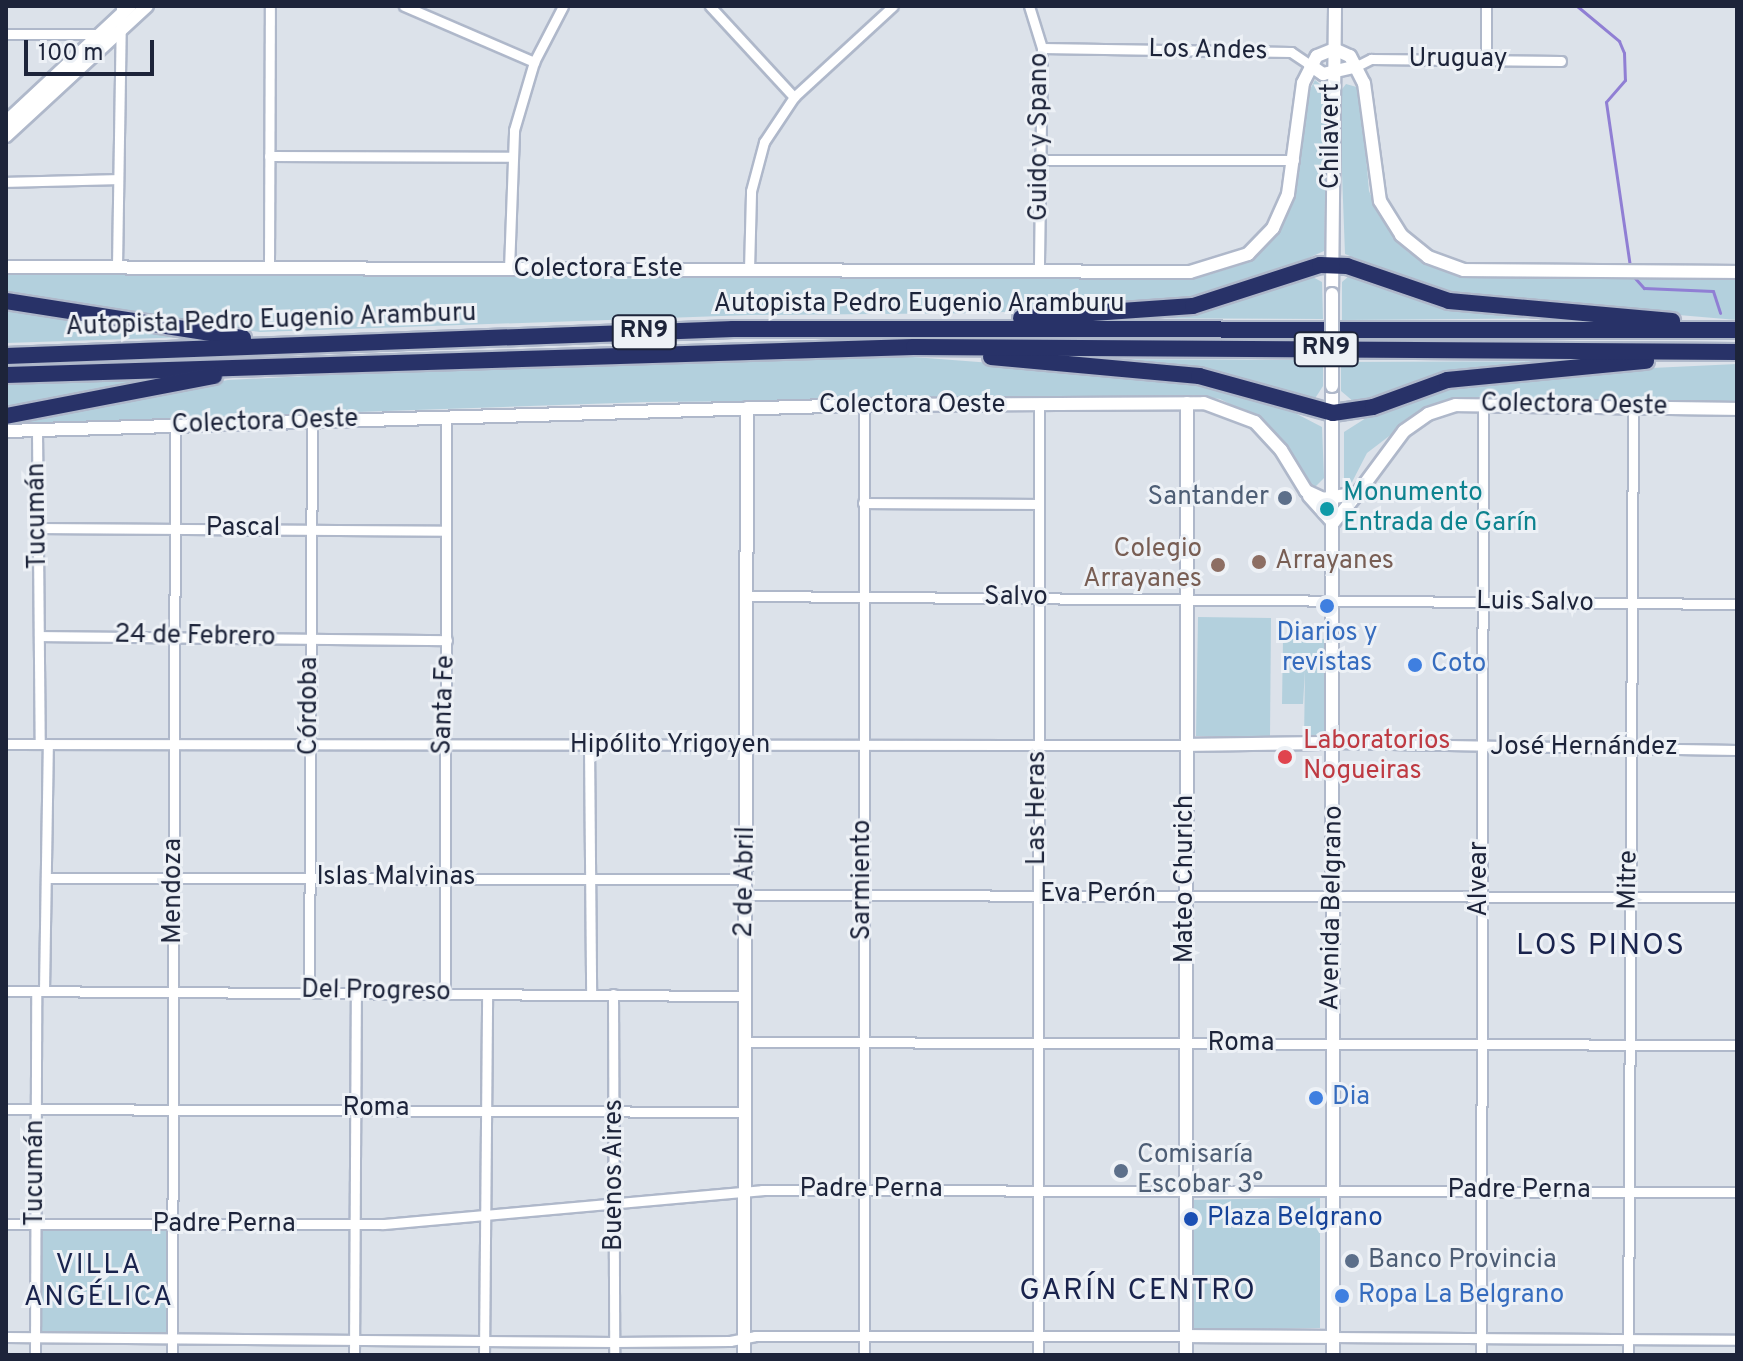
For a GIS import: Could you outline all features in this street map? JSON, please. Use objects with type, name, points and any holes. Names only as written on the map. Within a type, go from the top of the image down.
[{"type":"highway","points":[[947,326],[1193,306],[1333,265],[1449,301],[1737,329]]},
{"type":"highway","points":[[6,301],[197,334],[341,342]]},
{"type":"highway","name":"Autopista Pedro Eugenio Aramburu","points":[[6,356],[341,342],[947,326],[1737,329]]},
{"type":"highway","points":[[914,347],[1199,376],[1333,413],[1373,407],[1410,390],[1476,375],[1737,353]]},
{"type":"highway","name":"Autopista Pedro Eugenio Aramburu","points":[[6,375],[914,347],[1737,353]]},
{"type":"highway","points":[[6,416],[218,375],[351,364]]},
{"type":"street","points":[[6,136],[147,6]]},
{"type":"street","points":[[269,267],[270,6]]},
{"type":"street","points":[[404,6],[534,62]]},
{"type":"street","points":[[509,269],[510,157],[534,62],[563,6]]},
{"type":"street","points":[[710,6],[794,97]]},
{"type":"street","points":[[749,270],[756,165],[794,97],[893,6]]},
{"type":"street","name":"Guido y Spano","points":[[1029,6],[1042,48],[1039,270]]},
{"type":"street","name":"Chilavert","points":[[1332,294],[1335,6]]},
{"type":"street","points":[[1486,6],[1486,60]]},
{"type":"street","points":[[117,266],[119,32],[124,9]]},
{"type":"street","points":[[6,122],[124,9]]},
{"type":"street","points":[[6,34],[119,32]]},
{"type":"street","name":"Los Andes","points":[[1042,48],[1291,52],[1310,65]]},
{"type":"street","points":[[1310,65],[1334,49],[1357,66],[1368,96],[1375,189],[1392,224],[1413,246],[1464,270],[1737,272]]},
{"type":"street","name":"Uruguay","points":[[1357,66],[1371,59],[1561,61]]},
{"type":"street","points":[[1310,65],[1332,73],[1357,66]]},
{"type":"street","name":"Colectora Este","points":[[6,267],[1190,272],[1235,261],[1262,241],[1281,213],[1294,160],[1299,100],[1310,65]]},
{"type":"street","points":[[269,156],[510,157]]},
{"type":"street","points":[[1040,160],[1294,160]]},
{"type":"street","points":[[6,182],[117,179]]},
{"type":"street","name":"Avenida Belgrano","points":[[1332,294],[1333,1355]]},
{"type":"street","name":"Mateo Churich","points":[[1186,1355],[1187,403]]},
{"type":"street","name":"Colectora Oeste","points":[[6,431],[864,405],[1217,405],[1255,422],[1281,450],[1326,521],[1333,523],[1358,493],[1381,457],[1413,423],[1443,408],[1483,404],[1737,409]]},
{"type":"street","name":"Alvear","points":[[1481,1355],[1483,404]]},
{"type":"street","name":"Sarmiento","points":[[864,405],[864,1355]]},
{"type":"street","name":"Las Heras","points":[[1038,1355],[1039,406]]},
{"type":"street","name":"Mitre","points":[[1628,1355],[1626,1045],[1633,406]]},
{"type":"street","name":"2 de Abril","points":[[744,1355],[747,408]]},
{"type":"street","name":"Santa Fe","points":[[445,993],[443,748],[447,640],[446,417]]},
{"type":"street","name":"Córdoba","points":[[309,992],[312,421]]},
{"type":"street","name":"Mendoza","points":[[172,1355],[173,876],[178,529],[175,426]]},
{"type":"street","name":"Tucumán","points":[[35,1355],[35,1110],[46,878],[37,431]]},
{"type":"street","points":[[1306,491],[1317,499],[1358,493]]},
{"type":"street","points":[[863,503],[1038,504]]},
{"type":"street","name":"Pascal","points":[[39,528],[446,531]]},
{"type":"street","name":"Salvo","points":[[747,596],[1333,601]]},
{"type":"street","name":"Luis Salvo","points":[[1333,601],[1737,604]]},
{"type":"street","name":"24 de Febrero","points":[[39,636],[447,640]]},
{"type":"street","name":"Hipólito Yrigoyen","points":[[6,744],[175,743],[443,748],[1334,743]]},
{"type":"street","name":"José Hernández","points":[[1334,743],[1737,750]]},
{"type":"street","points":[[589,745],[591,993]]},
{"type":"street","name":"Islas Malvinas","points":[[46,878],[746,879]]},
{"type":"street","name":"Eva Perón","points":[[746,895],[1737,897]]},
{"type":"street","name":"Del Progreso","points":[[6,991],[745,996]]},
{"type":"street","points":[[354,1355],[356,992]]},
{"type":"street","points":[[484,1355],[487,994]]},
{"type":"street","name":"Buenos Aires","points":[[613,994],[616,1110],[614,1355]]},
{"type":"street","name":"Roma","points":[[745,1042],[1737,1045]]},
{"type":"street","name":"Roma","points":[[6,1109],[745,1112]]},
{"type":"street","name":"Padre Perna","points":[[6,1224],[355,1224],[743,1192],[1187,1193],[1332,1189],[1737,1192]]},
{"type":"street","points":[[6,1337],[614,1342],[864,1335],[1737,1340]]},
{"type":"shaded area","points":[[1315,80],[1327,90],[1324,251],[1253,283],[1194,300],[988,313],[750,315],[260,332],[6,295],[6,272],[1208,275],[1240,265],[1274,234],[1297,167],[1302,104]]},
{"type":"shaded area","points":[[1346,84],[1360,88],[1369,191],[1380,217],[1408,252],[1457,275],[1479,277],[1737,277],[1737,320],[1479,298],[1438,291],[1345,254],[1339,93]]},
{"type":"shaded area","points":[[1309,275],[1322,282],[1323,319],[1100,318]]},
{"type":"shaded area","points":[[1350,275],[1420,296],[1600,318],[1342,320],[1342,282]]},
{"type":"shaded area","points":[[6,306],[189,337],[6,343]]},
{"type":"shaded area","points":[[900,356],[1172,377],[1268,399],[1322,427],[1324,478],[1314,488],[1255,417],[1220,399],[1203,397],[646,402],[6,424],[6,420],[228,380],[563,363]]},
{"type":"shaded area","points":[[1066,359],[1323,360],[1323,386],[1314,400]]},
{"type":"shaded area","points":[[1594,361],[1453,372],[1354,402],[1341,391],[1341,362]]},
{"type":"shaded area","points":[[1737,364],[1737,405],[1629,399],[1461,400],[1422,411],[1367,453],[1350,486],[1344,485],[1344,432],[1396,399],[1503,375]]},
{"type":"shaded area","points":[[167,379],[6,411],[6,381]]},
{"type":"shaded area","points":[[1198,617],[1271,618],[1270,736],[1196,736]]},
{"type":"shaded area","points":[[1283,639],[1329,639],[1329,741],[1304,741],[1305,670],[1303,704],[1282,704]]},
{"type":"shaded area","points":[[1320,1197],[1320,1328],[1193,1329],[1192,1200]]},
{"type":"shaded area","points":[[36,1224],[172,1225],[172,1339],[36,1337]]},
{"type":"waterway","points":[[1577,6],[1619,41],[1624,53],[1625,80],[1606,102],[1630,266]]},
{"type":"waterway","points":[[1634,277],[1644,288],[1713,291],[1720,313]]},
{"type":"place","name":"Santander","points":[[1285,498]]},
{"type":"place","name":"Monumento Entrada de Garín","points":[[1327,509]]},
{"type":"place","name":"Arrayanes","points":[[1259,562]]},
{"type":"place","name":"Colegio Arrayanes","points":[[1218,565]]},
{"type":"place","name":"Diarios y revistas","points":[[1327,606]]},
{"type":"place","name":"Coto","points":[[1415,665]]},
{"type":"place","name":"Laboratorios Nogueiras","points":[[1285,757]]},
{"type":"place","name":"Dia","points":[[1316,1098]]},
{"type":"place","name":"Comisaría Escobar 3°","points":[[1121,1171]]},
{"type":"place","name":"Plaza Belgrano","points":[[1191,1219]]},
{"type":"place","name":"Banco Provincia","points":[[1352,1261]]},
{"type":"place","name":"Ropa La Belgrano","points":[[1342,1296]]},
{"type":"district","name":"LOS PINOS","points":[[1601,947]]},
{"type":"district","name":"VILLA ANGÉLICA","points":[[99,1282]]},
{"type":"district","name":"GARÍN CENTRO","points":[[1138,1292]]}]
